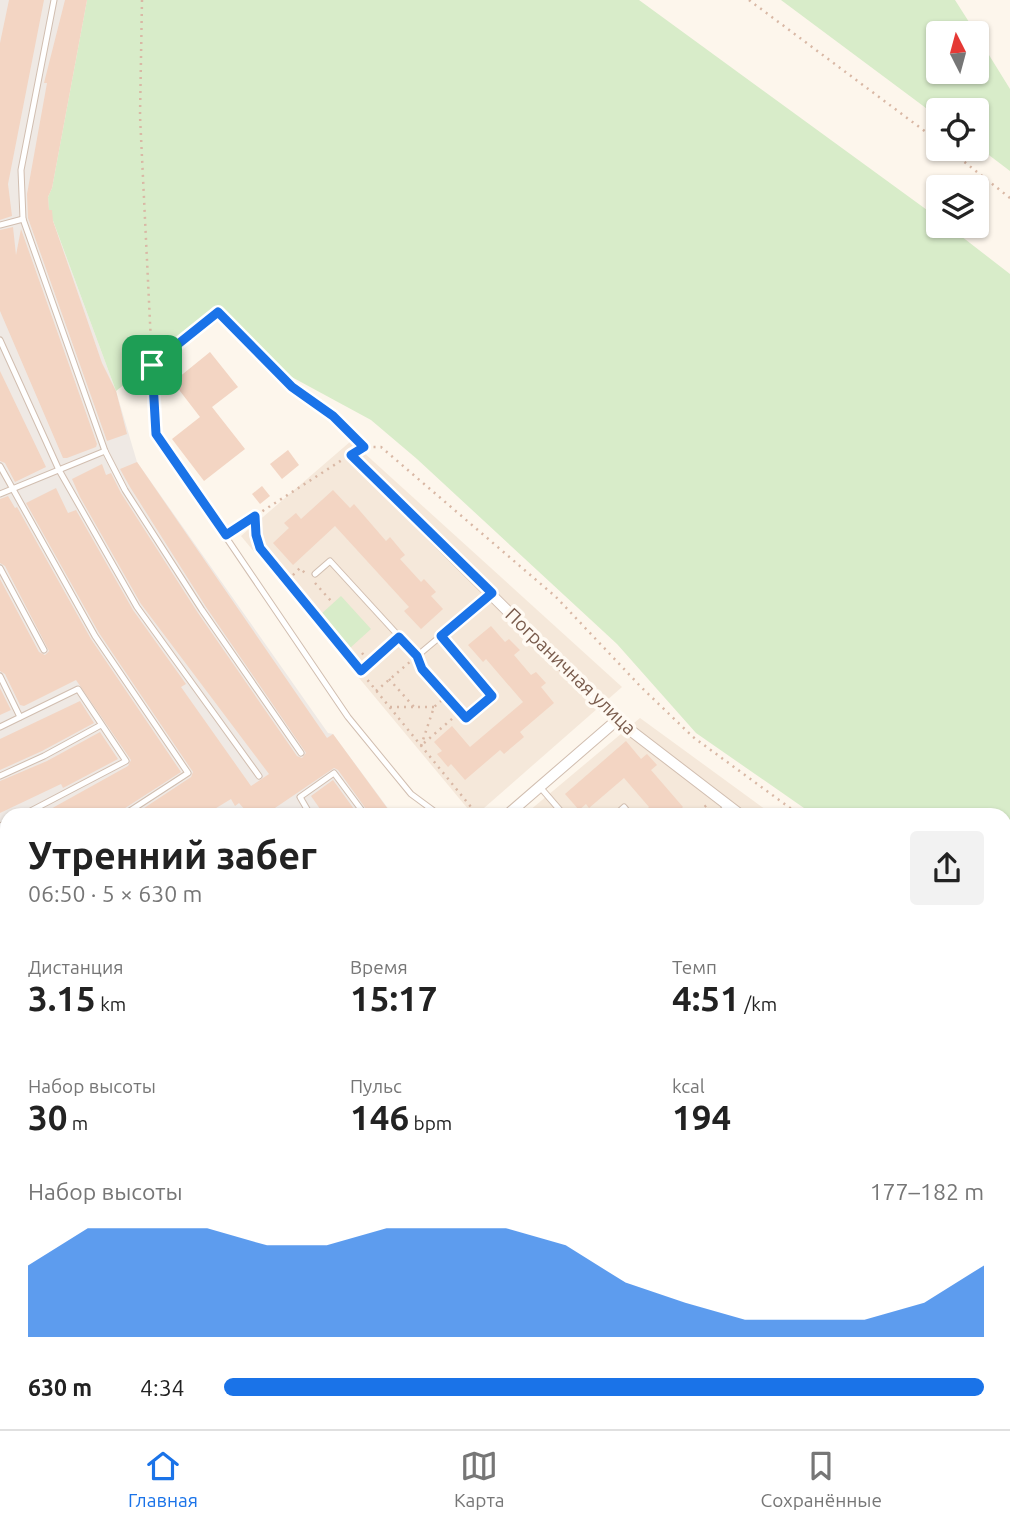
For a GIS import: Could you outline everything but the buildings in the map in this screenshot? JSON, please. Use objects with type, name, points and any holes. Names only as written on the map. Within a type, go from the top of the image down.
[{"type":"street","name":"Пограничная улица","points":[[351,455],[617,720],[732,808]]},
{"type":"street","points":[[515,808],[617,720]]},
{"type":"lane","points":[[54,0],[21,170],[23,219],[104,451],[125,490],[202,610],[301,753]]},
{"type":"lane","points":[[0,225],[23,219]]},
{"type":"lane","points":[[0,340],[59,470],[137,607],[259,776]]},
{"type":"lane","points":[[152,352],[156,434],[348,717],[411,794],[430,808]]},
{"type":"lane","points":[[0,494],[104,451]]},
{"type":"lane","points":[[0,466],[95,636],[188,773],[134,808]]},
{"type":"lane","points":[[315,574],[330,561],[417,656],[422,669],[466,718],[492,696],[441,636]]},
{"type":"lane","points":[[0,568],[44,650]]},
{"type":"lane","points":[[417,656],[492,593]]},
{"type":"lane","points":[[0,677],[20,717]]},
{"type":"lane","points":[[0,727],[79,689],[126,761],[36,808]]},
{"type":"lane","points":[[0,776],[101,725]]},
{"type":"lane","points":[[306,808],[300,797],[334,773],[360,808]]},
{"type":"lane","points":[[540,787],[558,808]]},
{"type":"lane","points":[[725,808],[728,805]]},
{"type":"path","points":[[142,0],[140,116],[152,352]]},
{"type":"path","points":[[749,0],[926,133]]},
{"type":"path","points":[[963,161],[1010,198]]},
{"type":"path","points":[[152,365],[218,312],[292,387],[333,416],[364,447]]},
{"type":"path","points":[[226,535],[364,447],[381,447],[556,597],[641,687],[693,737],[790,808]]},
{"type":"path","points":[[255,516],[260,548],[471,807]]},
{"type":"path","points":[[287,580],[300,568],[331,601]]},
{"type":"path","points":[[361,671],[399,637]]},
{"type":"path","points":[[362,653],[370,663]]},
{"type":"path","points":[[376,691],[417,656]]},
{"type":"path","points":[[389,679],[414,707]]},
{"type":"path","points":[[390,707],[435,707],[421,746]]},
{"type":"path","points":[[421,746],[460,712]]},
{"type":"path","points":[[703,808],[716,796]]},
{"type":"shaded area","points":[[0,0],[87,0],[52,188],[48,197],[53,221],[116,391],[137,462],[328,733],[333,734],[388,808],[0,808]]},
{"type":"shaded area","points":[[351,441],[622,687],[484,808],[467,808],[241,536]]},
{"type":"shaded area","points":[[640,718],[763,808],[533,808]]},
{"type":"green space","points":[[87,0],[639,0],[926,209],[926,238],[964,238],[1010,274],[1010,808],[804,808],[696,733],[617,644],[417,459],[371,420],[288,375],[219,311],[116,391],[49,210],[48,197],[52,188]]},
{"type":"green space","points":[[781,0],[955,0],[968,21],[926,21],[926,84],[989,84],[989,55],[1010,89],[1010,171],[989,155],[989,98],[926,98],[926,108]]},
{"type":"green space","points":[[341,596],[371,629],[350,648],[320,615]]},
{"type":"route","points":[[218,312],[292,387],[333,416],[364,447],[351,455],[492,593],[441,636],[492,696],[466,718],[422,669],[417,656],[399,637],[361,671],[260,548],[255,516],[226,535],[156,434],[152,365],[218,312]]}]
